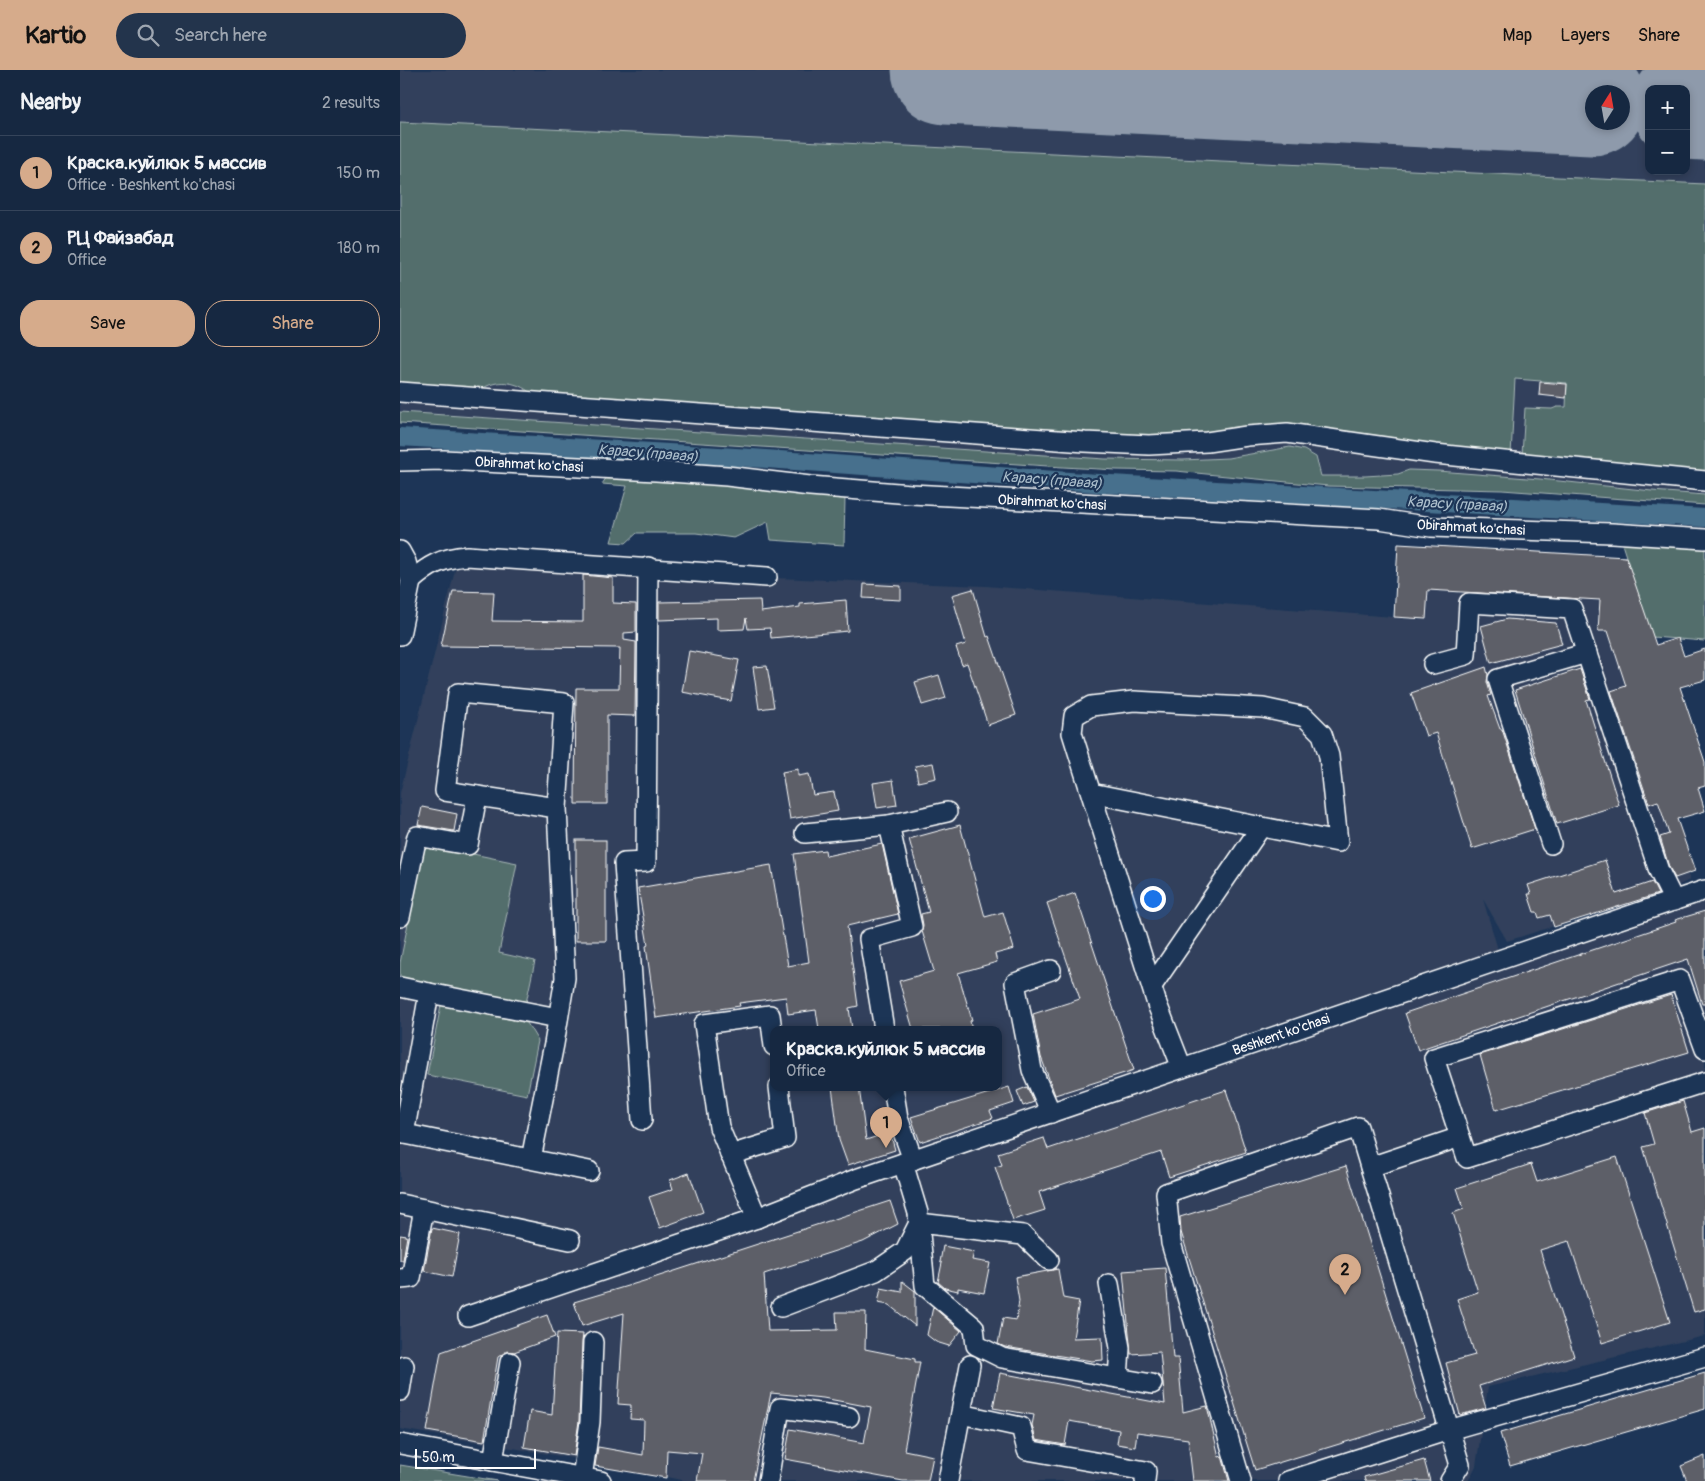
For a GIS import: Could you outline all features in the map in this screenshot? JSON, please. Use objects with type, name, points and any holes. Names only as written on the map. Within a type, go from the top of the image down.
[{"type":"street","points":[[400,392],[1149,446],[1287,433],[1435,454],[1705,481]]},
{"type":"street","name":"Obirahmat ko'chasi","points":[[400,460],[444,460],[656,471],[911,494],[1379,519],[1430,527],[1612,533],[1705,539]]},
{"type":"street","points":[[400,548],[417,556],[442,560],[466,556],[767,577]]},
{"type":"street","points":[[400,552],[410,571],[411,581],[400,635]]},
{"type":"street","points":[[411,581],[442,560]]},
{"type":"street","points":[[642,1120],[624,863],[646,862],[648,568]]},
{"type":"street","points":[[1433,664],[1466,655],[1469,603],[1572,609],[1659,871],[1674,900]]},
{"type":"street","points":[[1551,844],[1498,679],[1587,654]]},
{"type":"street","points":[[531,1159],[565,978],[557,808],[564,703],[458,693],[446,791],[557,808]]},
{"type":"street","points":[[1091,793],[1338,842],[1328,756],[1322,734],[1305,717],[1263,708],[1134,702],[1091,706],[1074,716],[1072,733],[1152,986],[1182,1068]]},
{"type":"street","points":[[400,916],[417,836],[468,845],[477,796]]},
{"type":"street","points":[[805,833],[889,825],[947,812]]},
{"type":"street","points":[[884,1026],[869,938],[912,927],[889,825]]},
{"type":"street","points":[[1152,986],[1261,827]]},
{"type":"street","name":"Beshkent ko'chasi","points":[[468,1316],[757,1218],[856,1179],[1705,890]]},
{"type":"street","points":[[1050,1113],[1032,1070],[1015,983],[1052,970]]},
{"type":"street","points":[[1705,1049],[1680,980],[1434,1058],[1467,1158],[1705,1082]]},
{"type":"street","points":[[400,987],[558,1018]]},
{"type":"street","points":[[429,993],[402,1133],[589,1171]]},
{"type":"street","points":[[757,1218],[719,1127],[704,1024],[770,1015],[771,1026]]},
{"type":"street","points":[[730,1155],[785,1138],[779,1091]]},
{"type":"street","points":[[894,1091],[918,1213],[925,1286],[974,1327],[976,1345],[1002,1358],[1152,1384]]},
{"type":"street","points":[[1241,1481],[1171,1243],[1166,1193],[1358,1127],[1460,1465],[1450,1481]]},
{"type":"street","points":[[1370,1166],[1460,1137]]},
{"type":"street","points":[[400,1204],[570,1240]]},
{"type":"street","points":[[400,1279],[411,1278],[424,1209]]},
{"type":"street","points":[[919,1223],[1023,1235],[1049,1260]]},
{"type":"street","points":[[781,1307],[876,1271],[905,1251],[919,1223]]},
{"type":"street","points":[[1109,1284],[1120,1348],[1118,1378]]},
{"type":"street","points":[[582,1478],[590,1422],[594,1342]]},
{"type":"street","points":[[1288,1481],[1449,1430],[1705,1358]]},
{"type":"street","points":[[492,1461],[510,1362]]},
{"type":"street","points":[[948,1481],[970,1365]]},
{"type":"street","points":[[400,1391],[404,1366]]},
{"type":"street","points":[[768,1481],[780,1408],[849,1417]]},
{"type":"street","points":[[961,1414],[1021,1427],[1027,1450],[1146,1471],[1145,1481]]},
{"type":"street","points":[[400,1444],[601,1481]]},
{"type":"shaded area","points":[[400,70],[1705,70],[1705,495],[1438,471],[1409,470],[1398,474],[1321,476],[1316,456],[1304,450],[1290,447],[1228,458],[1183,460],[1105,459],[400,412]]},
{"type":"shaded area","points":[[1398,544],[1626,557],[1663,803],[1690,880],[1663,892],[1507,941],[1483,899],[1499,953],[1705,885],[1705,1336],[1488,1387],[1476,1466],[1468,1481],[687,1481],[588,1461],[400,1429],[400,793],[456,566],[986,586],[1394,617]]},
{"type":"green space","points":[[400,122],[1705,184],[1705,471],[1522,455],[1525,408],[1552,409],[1566,407],[1567,383],[1515,379],[1511,455],[1304,425],[1279,424],[1181,436],[1128,439],[533,395],[511,383],[493,384],[475,391],[446,390],[400,384]]},
{"type":"green space","points":[[400,412],[1105,459],[1183,460],[1228,458],[1290,447],[1304,450],[1316,457],[1321,476],[1398,474],[1409,470],[1438,471],[1705,495],[1705,505],[1502,490],[1328,486],[1176,471],[1063,467],[400,423]]},
{"type":"green space","points":[[609,474],[845,497],[844,545],[771,540],[768,522],[734,538],[696,533],[637,533],[626,543],[611,542],[627,486],[602,484]]},
{"type":"green space","points":[[1621,541],[1705,547],[1705,641],[1652,637]]},
{"type":"green space","points":[[424,844],[517,863],[499,953],[535,961],[526,1003],[400,977],[400,963]]},
{"type":"green space","points":[[441,1005],[527,1023],[538,1041],[527,1095],[427,1075]]},
{"type":"green space","points":[[400,1465],[498,1481],[400,1481]]},
{"type":"building","points":[[1540,382],[1567,384],[1566,398],[1539,395]]},
{"type":"building","points":[[1398,544],[1626,557],[1656,645],[1678,638],[1684,656],[1705,649],[1705,680],[1680,687],[1705,762],[1705,786],[1698,788],[1705,811],[1677,819],[1695,871],[1675,878],[1669,867],[1660,837],[1669,834],[1658,801],[1649,804],[1611,691],[1626,686],[1608,631],[1598,631],[1600,600],[1428,590],[1426,619],[1394,617]]},
{"type":"building","points":[[583,575],[613,578],[613,603],[636,604],[636,632],[624,633],[624,640],[636,642],[635,716],[607,715],[607,804],[575,804],[576,688],[619,688],[620,648],[441,646],[453,591],[494,592],[492,621],[583,622]]},
{"type":"building","points":[[864,584],[901,586],[901,600],[863,598]]},
{"type":"building","points":[[973,589],[987,637],[989,636],[1016,715],[988,725],[967,663],[962,665],[956,647],[966,644],[952,595]]},
{"type":"building","points":[[760,600],[761,612],[800,607],[800,604],[846,600],[848,631],[771,638],[770,628],[748,629],[746,618],[744,629],[717,630],[717,618],[659,620],[659,602]]},
{"type":"building","points":[[1507,619],[1556,623],[1562,644],[1491,663],[1481,626]]},
{"type":"building","points":[[689,651],[739,660],[731,701],[682,692]]},
{"type":"building","points":[[767,666],[774,707],[759,709],[753,667]]},
{"type":"building","points":[[1486,667],[1487,682],[1491,695],[1488,696],[1500,729],[1502,729],[1535,829],[1472,849],[1436,733],[1426,736],[1411,693]]},
{"type":"building","points":[[1580,669],[1590,699],[1586,700],[1619,805],[1557,824],[1515,690]]},
{"type":"building","points":[[939,675],[946,698],[922,705],[915,682]]},
{"type":"building","points":[[933,763],[936,778],[918,782],[915,766]]},
{"type":"building","points":[[798,769],[798,776],[809,774],[813,795],[834,792],[838,811],[790,819],[782,772]]},
{"type":"building","points":[[893,780],[897,805],[877,808],[873,783]]},
{"type":"building","points":[[422,807],[457,814],[454,831],[418,825]]},
{"type":"building","points":[[960,825],[985,917],[1003,912],[1014,949],[995,954],[997,962],[958,973],[972,1020],[970,1021],[971,1026],[912,1026],[899,981],[934,971],[922,931],[921,914],[929,912],[909,839]]},
{"type":"building","points":[[576,840],[606,840],[606,941],[576,941]]},
{"type":"building","points":[[882,844],[898,914],[847,926],[858,1006],[849,1008],[852,1026],[819,1026],[816,1010],[788,1014],[786,997],[739,1003],[740,1006],[656,1018],[646,946],[648,945],[638,888],[771,865],[788,966],[809,962],[794,854],[825,850],[826,856]]},
{"type":"building","points":[[1605,860],[1616,894],[1652,882],[1658,894],[1554,927],[1550,915],[1539,918],[1537,912],[1534,912],[1528,894],[1531,894],[1528,885]]},
{"type":"building","points":[[1075,893],[1134,1070],[1055,1095],[1041,1057],[1033,1014],[1080,999],[1047,903]]},
{"type":"building","points":[[1705,911],[1705,1004],[1702,1004],[1688,959],[1418,1050],[1405,1013]]},
{"type":"building","points":[[1671,995],[1689,1052],[1496,1110],[1480,1055]]},
{"type":"building","points":[[1009,1087],[1014,1103],[990,1111],[993,1118],[920,1142],[911,1117],[996,1091],[1002,1091],[1002,1089]]},
{"type":"building","points":[[1027,1087],[1034,1102],[1023,1106],[1017,1091]]},
{"type":"building","points":[[1226,1090],[1246,1152],[1169,1177],[1161,1152],[1039,1192],[1045,1210],[1013,1220],[995,1167],[1002,1165],[998,1153],[1044,1138],[1048,1149]]},
{"type":"building","points":[[833,1091],[860,1091],[866,1140],[890,1132],[895,1150],[848,1165],[839,1140]]},
{"type":"building","points":[[1683,1101],[1692,1132],[1705,1128],[1705,1309],[1694,1312],[1643,1147],[1654,1144],[1645,1113]]},
{"type":"building","points":[[1617,1157],[1670,1322],[1602,1343],[1569,1241],[1540,1250],[1574,1356],[1479,1386],[1486,1408],[1460,1415],[1446,1363],[1475,1355],[1457,1299],[1478,1292],[1453,1213],[1464,1209],[1457,1188],[1531,1164],[1537,1182]]},
{"type":"building","points":[[1346,1166],[1424,1418],[1255,1470],[1181,1232],[1180,1217]]},
{"type":"building","points":[[689,1173],[703,1212],[660,1228],[649,1197],[673,1189],[670,1180]]},
{"type":"building","points":[[890,1201],[898,1224],[863,1242],[764,1274],[768,1331],[837,1330],[836,1312],[866,1312],[865,1349],[915,1359],[915,1362],[920,1362],[904,1450],[933,1456],[928,1481],[903,1481],[785,1459],[790,1429],[864,1443],[871,1407],[823,1398],[771,1393],[753,1481],[697,1481],[702,1453],[667,1450],[666,1478],[595,1466],[598,1447],[643,1455],[644,1420],[630,1419],[631,1405],[618,1404],[624,1313],[582,1326],[574,1302]]},
{"type":"building","points":[[432,1228],[460,1234],[452,1277],[424,1271]]},
{"type":"building","points":[[400,1235],[407,1236],[403,1260],[400,1260]]},
{"type":"building","points":[[943,1246],[974,1252],[972,1260],[990,1263],[984,1293],[958,1288],[958,1291],[945,1288],[938,1282]]},
{"type":"building","points":[[1165,1268],[1173,1358],[1178,1358],[1183,1412],[1207,1406],[1219,1457],[1222,1456],[1229,1481],[1193,1481],[1188,1439],[1137,1432],[1135,1447],[1117,1444],[1119,1430],[1069,1421],[1065,1445],[1036,1440],[1032,1425],[1034,1415],[993,1408],[1000,1373],[1165,1404],[1160,1352],[1131,1354],[1123,1271]]},
{"type":"building","points":[[1058,1269],[1063,1298],[1079,1301],[1073,1338],[1102,1337],[1103,1360],[1092,1361],[1005,1347],[998,1344],[1003,1318],[1016,1320],[1019,1301],[1015,1277]]},
{"type":"building","points":[[902,1281],[915,1291],[915,1326],[889,1305],[878,1303],[881,1288],[902,1292]]},
{"type":"building","points":[[933,1307],[961,1331],[949,1346],[936,1342],[927,1335]]},
{"type":"building","points":[[547,1315],[555,1337],[514,1352],[507,1351],[498,1357],[484,1441],[427,1431],[441,1352]]},
{"type":"building","points":[[557,1333],[583,1334],[579,1421],[574,1456],[524,1447],[530,1411],[552,1415]]},
{"type":"building","points":[[1705,1373],[1705,1409],[1510,1466],[1500,1433]]},
{"type":"building","points":[[1705,1456],[1705,1481],[1687,1481],[1681,1466]]},
{"type":"building","points":[[1424,1460],[1430,1481],[1365,1481],[1364,1477]]},
{"type":"waterway","name":"Карасу (правая)","points":[[400,437],[752,458],[1111,484],[1705,518]]},
{"type":"runway","points":[[946,70],[1585,101]]},
{"type":"runway","points":[[1690,105],[1705,106]]},
{"type":"place","name":"Краска.куйлюк 5 массив","points":[[886,1148]]},
{"type":"place","name":"РЦ Файзабад","points":[[1345,1295]]}]
